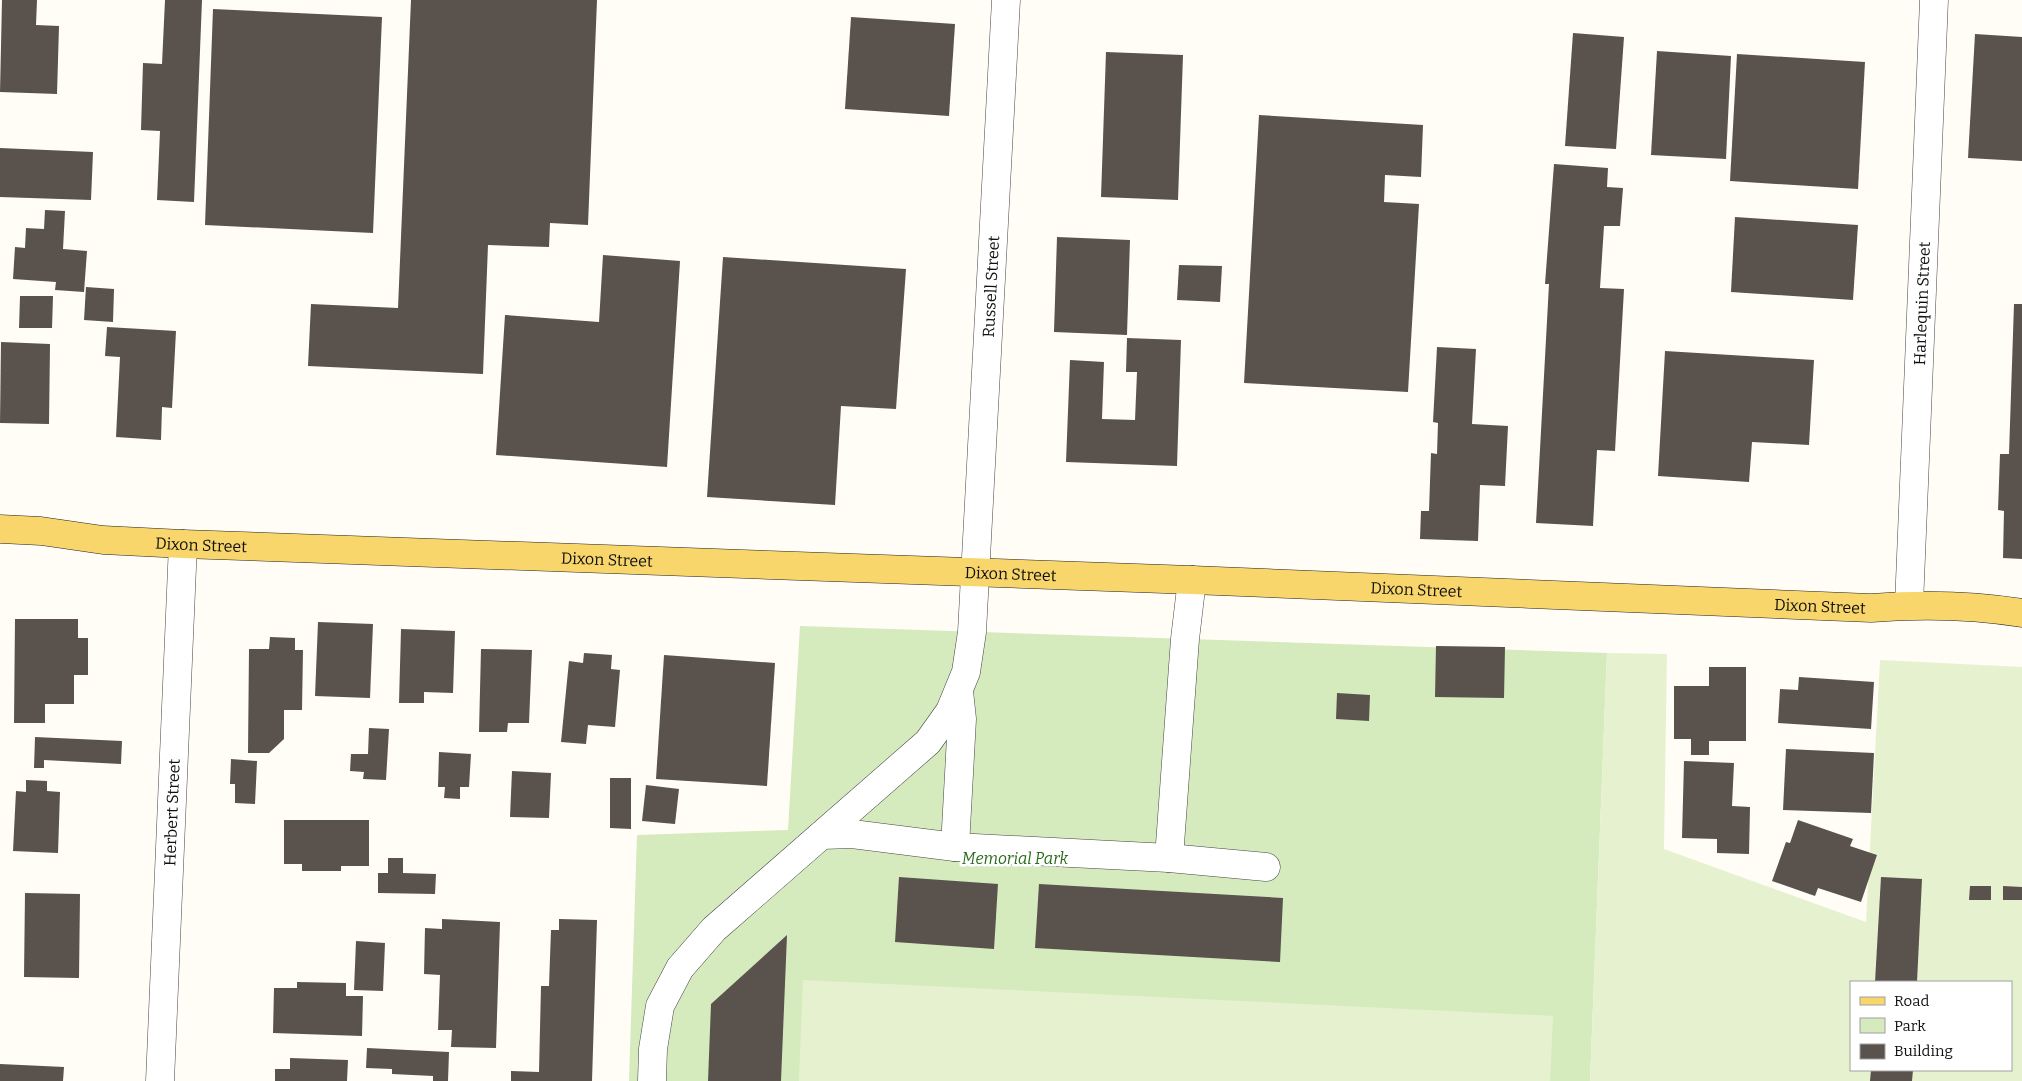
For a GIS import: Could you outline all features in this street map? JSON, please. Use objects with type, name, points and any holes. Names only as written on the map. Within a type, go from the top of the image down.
[{"type":"main road","name":"Dixon Street","points":[[0,529],[41,531],[103,540],[183,544],[1192,580],[1871,608],[1909,605],[2002,610],[2022,613]]},
{"type":"street","name":"Russell Street","points":[[652,1081],[653,1049],[660,1006],[680,968],[714,929],[928,742],[950,711],[966,672],[972,632],[1006,0]]},
{"type":"street","name":"Harlequin Street","points":[[1909,605],[1934,0]]},
{"type":"street","name":"Herbert Street","points":[[160,1081],[183,544]]},
{"type":"street","points":[[1169,858],[1185,639],[1192,580]]},
{"type":"street","points":[[955,846],[962,719],[959,690]]},
{"type":"street","points":[[822,835],[852,834],[955,846],[1169,858],[1266,867]]},
{"type":"green space","name":"Memorial Park","points":[[800,626],[1607,653],[1590,1081],[629,1081],[637,835],[788,830]]},
{"type":"green space","points":[[1607,653],[1667,654],[1664,849],[1866,922],[1880,660],[2022,667],[2022,1081],[1590,1081]]},
{"type":"green space","points":[[803,980],[1553,1016],[1550,1081],[799,1081]]},
{"type":"building","points":[[2,0],[37,0],[36,25],[59,26],[57,94],[0,92]]},
{"type":"building","points":[[165,0],[202,0],[194,202],[157,200],[160,131],[141,130],[143,63],[162,64]]},
{"type":"building","points":[[411,0],[597,0],[588,225],[550,223],[549,247],[488,245],[483,374],[308,366],[311,304],[398,308]]},
{"type":"building","points":[[213,9],[382,17],[373,233],[205,225]]},
{"type":"building","points":[[851,17],[955,24],[949,116],[845,109]]},
{"type":"building","points":[[1573,33],[1624,37],[1616,149],[1565,146]]},
{"type":"building","points":[[1975,34],[2022,37],[2022,161],[1968,158]]},
{"type":"building","points":[[1657,51],[1731,56],[1726,159],[1651,155]]},
{"type":"building","points":[[1106,52],[1183,55],[1178,200],[1101,197]]},
{"type":"building","points":[[1737,54],[1865,62],[1858,189],[1730,181]]},
{"type":"building","points":[[1259,115],[1423,125],[1421,177],[1385,175],[1384,202],[1419,204],[1408,392],[1244,383]]},
{"type":"building","points":[[0,148],[93,152],[91,200],[0,197]]},
{"type":"building","points":[[1554,164],[1608,168],[1607,187],[1623,188],[1620,226],[1604,226],[1600,288],[1624,289],[1615,451],[1597,450],[1593,526],[1536,523],[1549,284],[1545,284]]},
{"type":"building","points":[[45,210],[65,211],[63,249],[87,251],[84,292],[55,290],[56,282],[13,279],[15,247],[25,248],[26,228],[44,229]]},
{"type":"building","points":[[1735,217],[1858,225],[1853,300],[1731,292]]},
{"type":"building","points":[[1057,237],[1130,240],[1127,335],[1054,332]]},
{"type":"building","points":[[603,255],[680,261],[667,467],[496,455],[505,315],[599,322]]},
{"type":"building","points":[[723,257],[906,269],[896,409],[841,406],[835,505],[707,497]]},
{"type":"building","points":[[1179,265],[1222,266],[1220,302],[1177,300]]},
{"type":"building","points":[[86,287],[114,289],[113,322],[84,320]]},
{"type":"building","points":[[20,296],[53,296],[52,328],[19,328]]},
{"type":"building","points":[[2014,304],[2022,304],[2022,559],[2003,558],[2004,511],[1998,510],[2000,454],[2009,454]]},
{"type":"building","points":[[107,327],[176,331],[172,408],[162,407],[161,440],[116,437],[120,357],[105,356]]},
{"type":"building","points":[[1127,338],[1181,340],[1177,466],[1066,462],[1070,360],[1104,362],[1102,419],[1135,420],[1137,372],[1126,372]]},
{"type":"building","points":[[1,342],[50,344],[49,424],[0,423]]},
{"type":"building","points":[[1437,347],[1476,349],[1472,424],[1508,426],[1505,486],[1480,485],[1478,541],[1420,539],[1421,511],[1429,511],[1431,453],[1437,454],[1438,423],[1433,422]]},
{"type":"building","points":[[1665,351],[1814,360],[1809,445],[1752,442],[1749,482],[1658,476]]},
{"type":"building","points":[[15,619],[78,619],[78,638],[88,638],[88,675],[74,675],[74,704],[45,704],[45,723],[14,723]]},
{"type":"building","points":[[318,622],[373,624],[370,698],[315,696]]},
{"type":"building","points":[[401,629],[455,631],[453,693],[424,692],[424,703],[399,703]]},
{"type":"building","points":[[270,637],[295,638],[295,650],[303,650],[302,710],[284,710],[284,739],[269,753],[248,753],[249,649],[269,649]]},
{"type":"building","points":[[1436,646],[1505,647],[1504,698],[1435,697]]},
{"type":"building","points":[[481,649],[532,650],[529,723],[508,723],[507,732],[479,732]]},
{"type":"building","points":[[584,653],[612,655],[611,669],[620,670],[615,727],[588,725],[586,744],[561,742],[569,661],[583,663]]},
{"type":"building","points":[[664,655],[775,663],[767,786],[656,779]]},
{"type":"building","points":[[1709,667],[1746,667],[1746,741],[1709,741],[1709,755],[1691,755],[1691,739],[1674,739],[1674,686],[1709,686]]},
{"type":"building","points":[[1799,677],[1874,682],[1871,729],[1778,723],[1780,689],[1798,690]]},
{"type":"building","points":[[1337,693],[1370,695],[1369,721],[1336,719]]},
{"type":"building","points":[[369,728],[389,729],[386,780],[363,779],[364,772],[350,771],[351,754],[368,754]]},
{"type":"building","points":[[35,737],[122,741],[121,764],[44,760],[44,768],[34,768]]},
{"type":"building","points":[[1786,749],[1874,753],[1871,813],[1783,810]]},
{"type":"building","points":[[439,752],[471,754],[469,787],[460,787],[460,799],[444,798],[445,787],[438,787]]},
{"type":"building","points":[[231,759],[257,761],[255,804],[235,803],[235,784],[230,784]]},
{"type":"building","points":[[1684,761],[1734,763],[1732,806],[1750,807],[1749,854],[1717,853],[1717,839],[1682,838]]},
{"type":"building","points":[[512,771],[551,773],[549,818],[510,817]]},
{"type":"building","points":[[610,778],[631,778],[631,829],[610,828]]},
{"type":"building","points":[[26,780],[47,781],[47,791],[60,792],[58,853],[13,851],[16,791],[26,792]]},
{"type":"building","points":[[646,785],[679,789],[675,824],[642,821]]},
{"type":"building","points":[[284,820],[369,820],[369,866],[341,866],[341,871],[302,871],[302,864],[284,864]]},
{"type":"building","points":[[1798,820],[1853,839],[1850,846],[1877,855],[1861,902],[1818,888],[1815,896],[1772,881],[1786,842],[1790,843]]},
{"type":"building","points":[[388,858],[403,858],[403,873],[436,874],[435,894],[378,893],[378,873],[388,873]]},
{"type":"building","points":[[899,877],[998,884],[994,949],[895,942]]},
{"type":"building","points":[[1881,877],[1922,879],[1917,981],[1875,981]]},
{"type":"building","points":[[1039,884],[1283,898],[1280,962],[1035,948]]},
{"type":"building","points":[[1970,886],[1991,886],[1991,900],[1969,900]]},
{"type":"building","points":[[2003,886],[2022,887],[2022,900],[2003,900]]},
{"type":"building","points":[[25,893],[80,894],[79,978],[24,977]]},
{"type":"building","points":[[442,919],[500,922],[496,1048],[451,1047],[452,1030],[438,1030],[440,975],[424,974],[425,928],[442,929]]},
{"type":"building","points":[[559,919],[597,920],[592,1081],[511,1081],[511,1071],[539,1072],[541,986],[549,986],[551,930],[559,930]]},
{"type":"building","points":[[787,935],[781,1081],[708,1081],[711,1004]]},
{"type":"building","points":[[356,941],[385,943],[383,991],[354,990]]},
{"type":"building","points":[[297,982],[346,983],[346,996],[363,996],[362,1036],[273,1033],[274,988],[297,988]]},
{"type":"building","points":[[367,1048],[449,1052],[448,1081],[433,1081],[433,1076],[392,1074],[392,1069],[366,1068]]},
{"type":"building","points":[[290,1058],[348,1060],[347,1081],[275,1081],[275,1069],[290,1069]]},
{"type":"building","points":[[0,1064],[64,1067],[63,1081],[0,1081]]},
{"type":"building","points":[[1871,1071],[1913,1071],[1912,1081],[1870,1081]]}]
